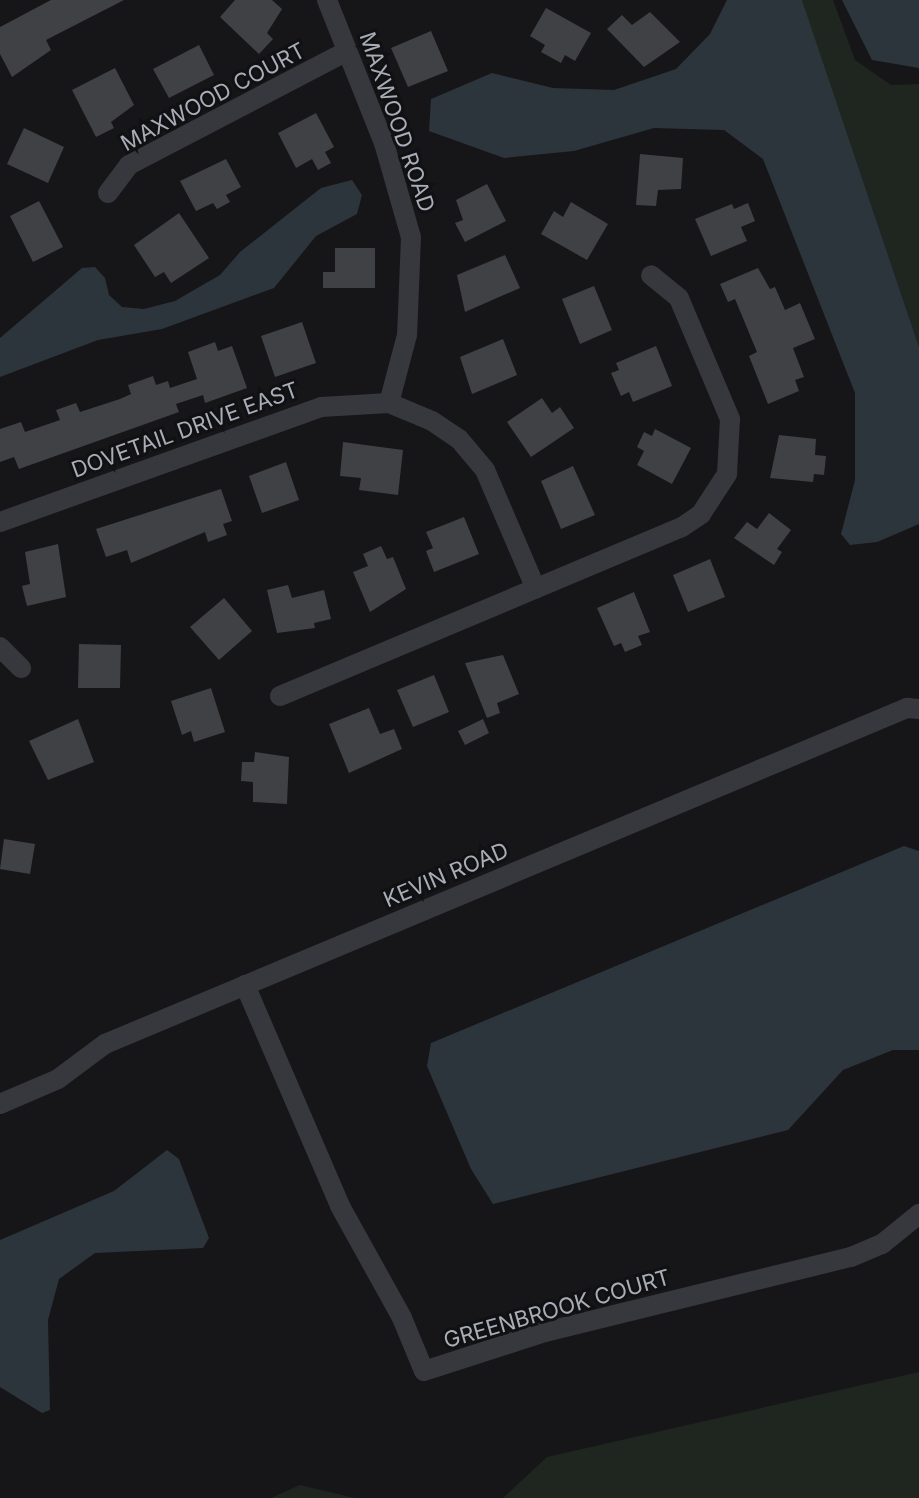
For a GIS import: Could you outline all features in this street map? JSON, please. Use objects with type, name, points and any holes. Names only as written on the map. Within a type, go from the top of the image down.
[{"type":"street","name":"MAXWOOD ROAD","points":[[327,0],[404,199],[411,237],[407,335],[389,403]]},
{"type":"street","name":"MAXWOOD COURT","points":[[108,193],[129,165],[347,51]]},
{"type":"street","points":[[280,696],[682,527],[701,514],[727,474],[730,419],[679,298],[651,275]]},
{"type":"street","name":"DOVETAIL DRIVE EAST","points":[[0,522],[321,407],[389,403]]},
{"type":"street","points":[[389,403],[459,439],[485,470],[536,589]]},
{"type":"street","points":[[0,647],[21,668]]},
{"type":"street","name":"KEVIN ROAD","points":[[0,1104],[58,1079],[105,1044],[907,708],[919,709]]},
{"type":"street","name":"GREENBROOK COURT","points":[[245,985],[340,1206],[402,1318],[424,1371],[545,1332],[851,1257],[882,1244],[919,1214]]},
{"type":"shaded area","points":[[727,0],[802,0],[919,347],[919,524],[877,542],[850,545],[841,534],[855,480],[855,393],[763,159],[724,130],[654,128],[574,151],[504,158],[429,131],[431,99],[492,73],[553,88],[614,90],[676,69],[710,34]]},
{"type":"shaded area","points":[[802,0],[833,0],[855,60],[891,85],[919,84],[919,347]]},
{"type":"shaded area","points":[[842,0],[919,0],[919,68],[872,60]]},
{"type":"shaded area","points":[[352,180],[362,195],[357,214],[316,236],[274,288],[162,329],[98,340],[0,377],[0,338],[82,268],[95,267],[105,278],[109,295],[122,307],[144,309],[175,301],[220,275],[240,252],[321,188]]},
{"type":"shaded area","points":[[904,846],[919,851],[919,1050],[893,1050],[843,1070],[788,1130],[493,1204],[471,1169],[427,1066],[431,1043]]},
{"type":"shaded area","points":[[167,1150],[179,1159],[209,1238],[203,1248],[95,1253],[59,1279],[48,1320],[50,1410],[42,1413],[0,1387],[0,1240],[114,1191]]},
{"type":"shaded area","points":[[919,1372],[919,1498],[503,1498],[547,1457]]},
{"type":"shaded area","points":[[300,1485],[355,1498],[271,1498]]},
{"type":"building","points":[[51,0],[124,0],[46,40],[51,50],[12,77],[0,54],[0,27]]},
{"type":"building","points":[[235,0],[272,0],[282,9],[267,33],[273,39],[259,54],[220,17]]},
{"type":"building","points":[[546,8],[591,33],[575,61],[565,55],[561,63],[541,52],[545,45],[530,36]]},
{"type":"building","points":[[650,12],[680,42],[644,67],[607,29],[622,15],[632,25]]},
{"type":"building","points":[[431,31],[448,71],[408,87],[391,48]]},
{"type":"building","points":[[199,45],[214,75],[169,98],[153,69]]},
{"type":"building","points":[[115,68],[134,105],[111,122],[114,128],[96,137],[72,90]]},
{"type":"building","points":[[316,113],[334,147],[325,152],[331,163],[318,170],[312,159],[296,168],[278,133]]},
{"type":"building","points":[[24,128],[64,147],[48,183],[7,164]]},
{"type":"building","points":[[640,154],[683,158],[681,189],[658,190],[656,206],[636,205]]},
{"type":"building","points":[[226,159],[241,187],[226,195],[230,202],[217,209],[213,203],[196,211],[180,181]]},
{"type":"building","points":[[487,184],[506,221],[465,242],[455,223],[463,220],[456,200]]},
{"type":"building","points":[[39,201],[63,247],[33,262],[10,216]]},
{"type":"building","points":[[571,202],[608,224],[587,260],[541,234],[554,211],[563,217]]},
{"type":"building","points":[[748,203],[755,221],[741,227],[747,241],[711,256],[695,219],[732,204],[734,209]]},
{"type":"building","points":[[179,213],[209,258],[171,283],[164,272],[155,277],[134,245]]},
{"type":"building","points":[[335,248],[375,248],[375,288],[323,288],[323,272],[335,272]]},
{"type":"building","points":[[505,255],[520,288],[465,312],[457,275]]},
{"type":"building","points":[[758,268],[770,289],[775,287],[785,310],[800,303],[815,339],[793,348],[804,377],[795,380],[799,391],[768,404],[749,356],[757,352],[735,299],[728,302],[720,284]]},
{"type":"building","points":[[594,286],[612,330],[580,344],[562,299]]},
{"type":"building","points":[[302,322],[316,363],[275,377],[261,336]]},
{"type":"building","points":[[503,339],[517,375],[472,394],[460,357]]},
{"type":"building","points":[[215,342],[218,351],[232,346],[247,388],[205,403],[203,395],[176,404],[179,412],[19,469],[14,457],[0,462],[0,429],[21,422],[25,432],[60,420],[56,410],[76,403],[80,412],[120,399],[131,394],[128,385],[153,376],[156,385],[168,381],[170,388],[197,379],[188,352]]},
{"type":"building","points":[[656,346],[672,386],[633,402],[629,392],[621,396],[611,373],[619,370],[616,363]]},
{"type":"building","points":[[542,398],[552,413],[560,407],[574,428],[531,457],[507,422]]},
{"type":"building","points":[[655,429],[691,448],[672,484],[637,465],[644,451],[637,447],[644,432],[652,436]]},
{"type":"building","points":[[779,435],[816,439],[815,455],[826,456],[824,475],[814,474],[813,482],[770,478]]},
{"type":"building","points":[[343,442],[403,450],[398,495],[359,490],[361,478],[340,476]]},
{"type":"building","points":[[286,462],[299,500],[262,513],[249,476]]},
{"type":"building","points":[[573,466],[595,515],[561,529],[541,481]]},
{"type":"building","points":[[221,489],[232,521],[223,524],[227,535],[208,542],[205,532],[131,563],[127,550],[106,557],[96,529]]},
{"type":"building","points":[[769,513],[791,530],[777,549],[782,552],[774,565],[734,538],[747,522],[757,529]]},
{"type":"building","points":[[464,517],[479,554],[434,572],[426,551],[433,548],[426,532]]},
{"type":"building","points":[[58,544],[66,597],[27,606],[22,586],[30,584],[25,552]]},
{"type":"building","points":[[381,546],[387,559],[393,557],[406,589],[370,612],[353,572],[368,566],[363,554]]},
{"type":"building","points":[[710,559],[725,597],[688,612],[673,575]]},
{"type":"building","points":[[288,585],[292,598],[324,590],[331,619],[314,623],[315,628],[277,633],[267,590]]},
{"type":"building","points":[[634,592],[650,632],[638,636],[642,645],[625,652],[621,643],[614,646],[597,608]]},
{"type":"building","points":[[224,598],[252,631],[219,660],[190,627]]},
{"type":"building","points":[[79,644],[121,645],[120,688],[78,688]]},
{"type":"building","points":[[503,655],[519,694],[497,703],[500,713],[487,718],[465,663]]},
{"type":"building","points":[[434,675],[449,712],[413,727],[397,690]]},
{"type":"building","points":[[211,688],[225,732],[194,742],[191,731],[182,735],[171,701]]},
{"type":"building","points":[[369,708],[380,734],[394,729],[402,749],[349,773],[329,724]]},
{"type":"building","points":[[78,719],[94,762],[48,780],[29,741]]},
{"type":"building","points":[[483,719],[489,733],[465,745],[458,731]]},
{"type":"building","points":[[255,752],[289,757],[287,804],[253,802],[253,782],[241,781],[242,762],[254,762]]},
{"type":"building","points":[[4,839],[35,844],[30,874],[0,869]]}]
